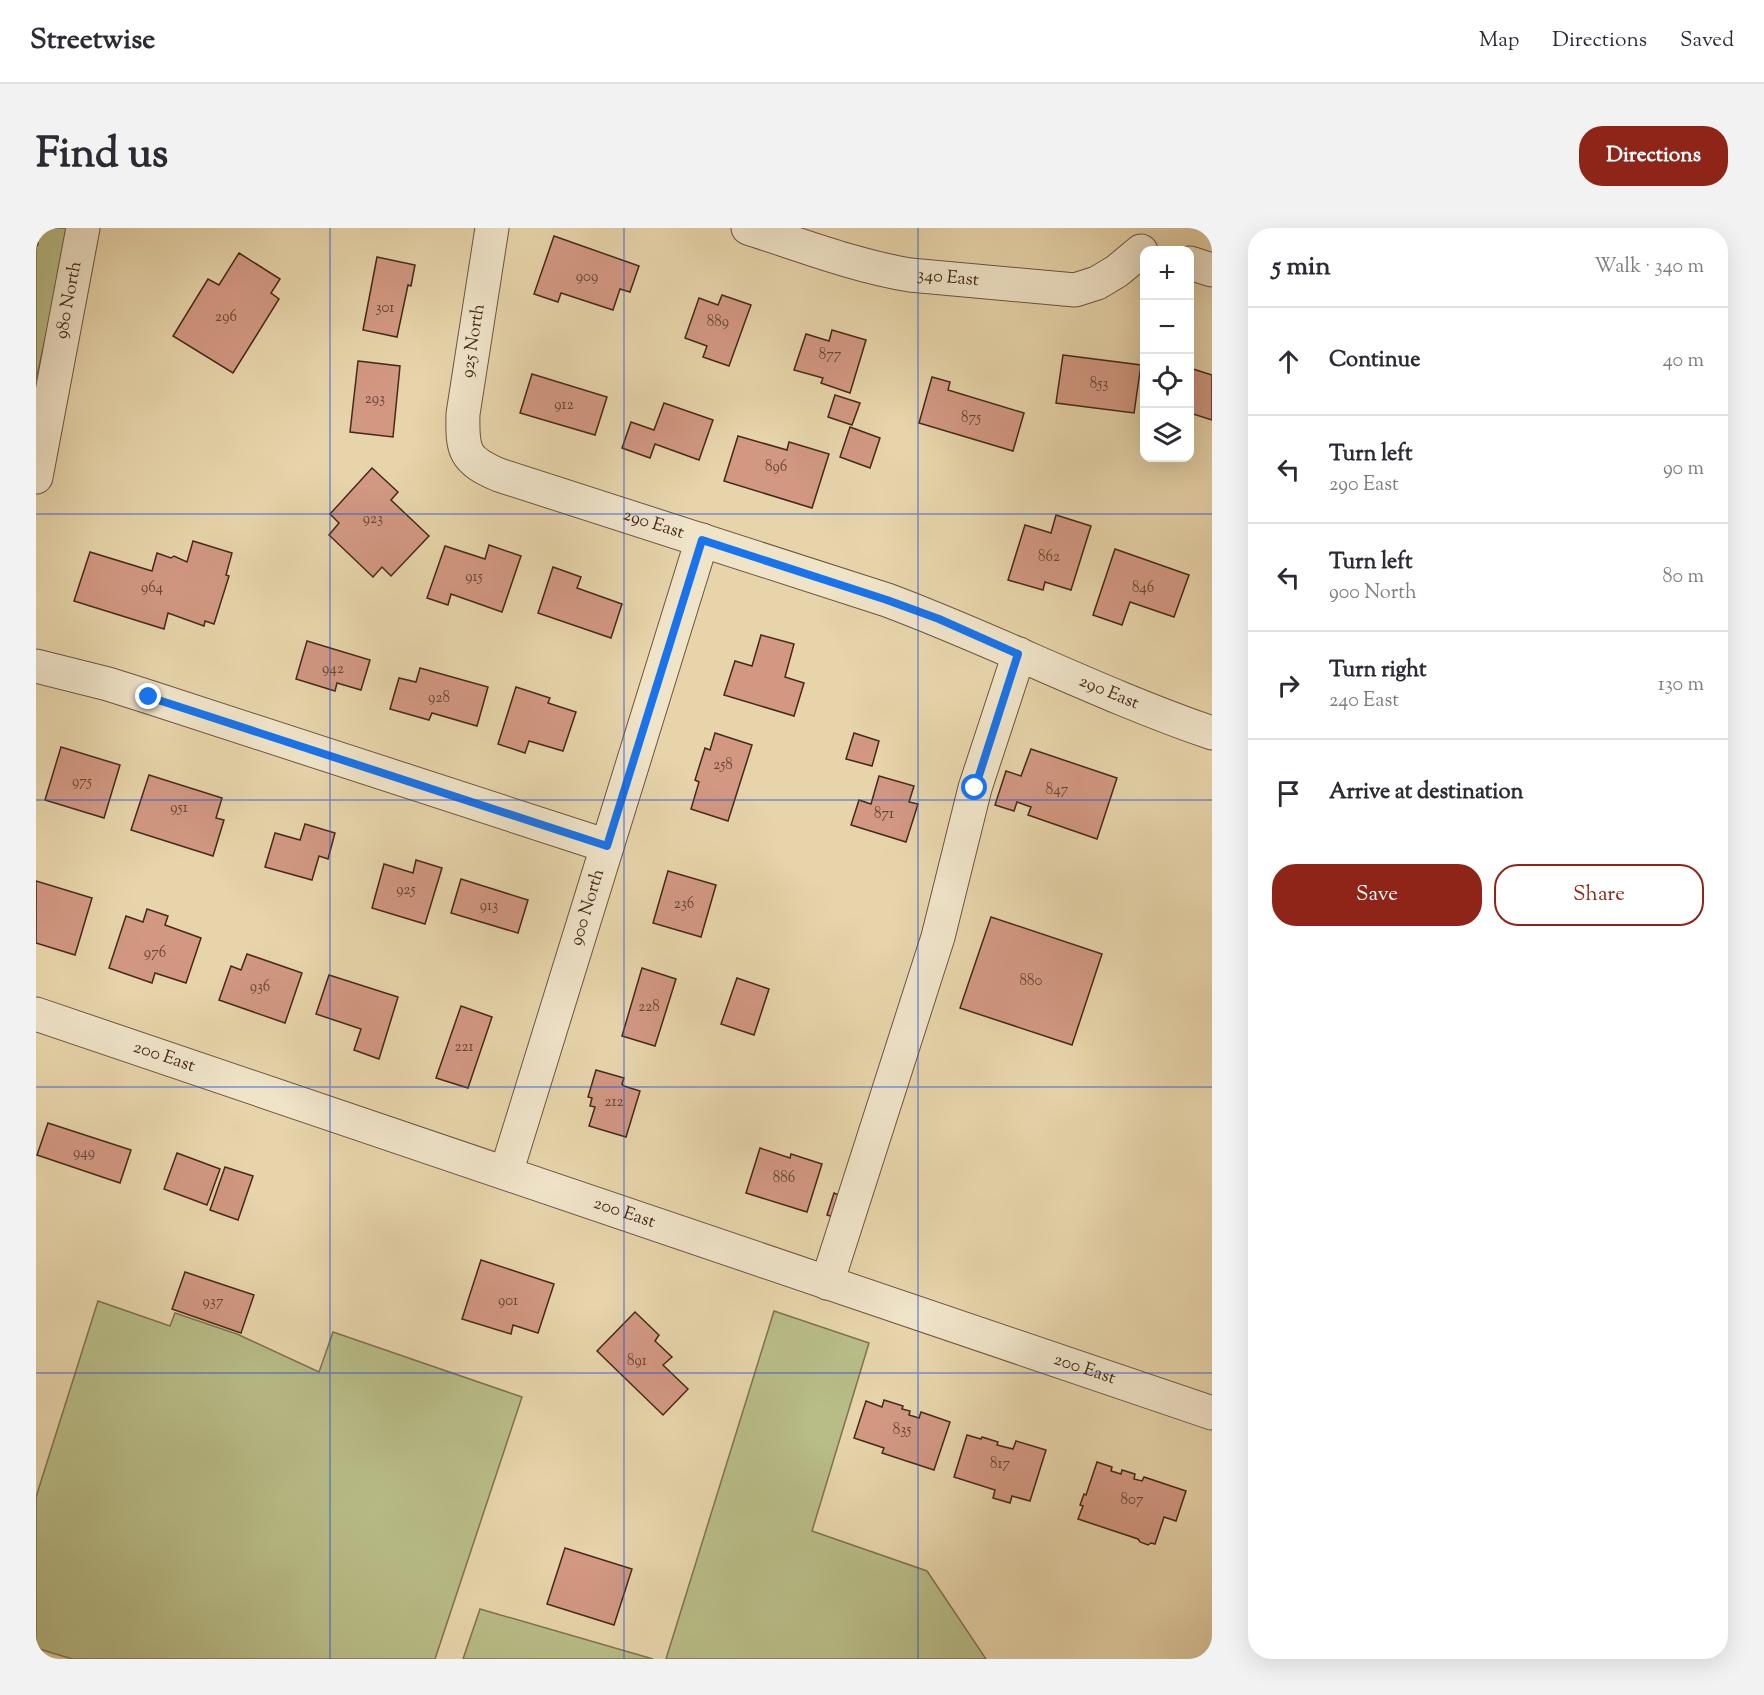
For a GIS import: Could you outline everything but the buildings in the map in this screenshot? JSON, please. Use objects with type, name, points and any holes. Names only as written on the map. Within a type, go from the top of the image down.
[{"type":"street","name":"980 North","points":[[36,477],[83,228]]},
{"type":"street","name":"925 North","points":[[467,453],[462,436],[463,414],[492,228]]},
{"type":"street","name":"340 East","points":[[748,228],[892,272],[1075,290],[1097,284],[1117,271],[1139,244]]},
{"type":"street","points":[[1194,263],[1212,270]]},
{"type":"street","name":"290 East","points":[[467,453],[482,467],[499,475],[887,600],[939,619],[1146,710],[1212,733]]},
{"type":"street","name":"900 North","points":[[506,1173],[702,540]]},
{"type":"street","points":[[827,1283],[938,937],[975,788],[1018,654]]},
{"type":"street","points":[[36,666],[108,684],[607,846]]},
{"type":"street","name":"200 East","points":[[36,1014],[1212,1413]]},
{"type":"path","points":[[36,246],[38,228]]},
{"type":"green space","points":[[36,228],[70,228],[36,380]]},
{"type":"green space","points":[[98,1301],[170,1326],[175,1313],[237,1334],[319,1372],[333,1332],[522,1397],[435,1659],[72,1659],[36,1648],[36,1497]]},
{"type":"green space","points":[[774,1311],[869,1343],[812,1531],[927,1571],[986,1659],[666,1659]]},
{"type":"green space","points":[[480,1609],[653,1659],[463,1659]]},
{"type":"route","points":[[149,697],[607,846],[702,540],[887,600],[939,619],[1018,654],[975,788]]}]
